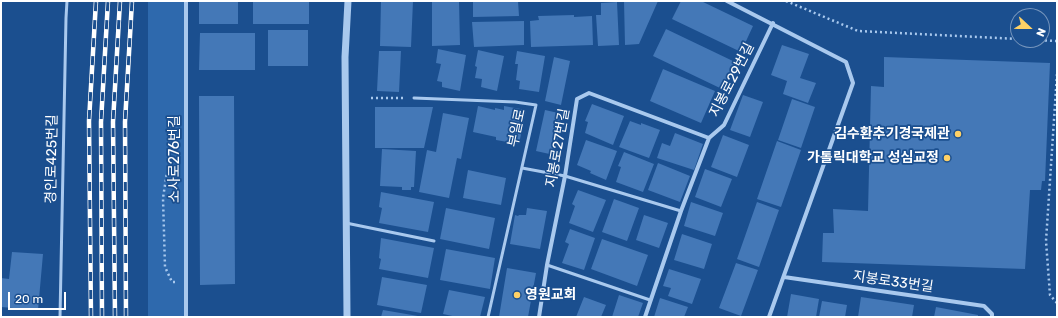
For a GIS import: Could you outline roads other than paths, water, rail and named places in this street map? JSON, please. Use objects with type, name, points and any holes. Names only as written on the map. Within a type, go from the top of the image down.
[{"type":"street","name":"소사로276번길","points":[[186,1],[186,317]]},
{"type":"street","points":[[347,317],[345,57],[348,1]]},
{"type":"street","points":[[727,1],[846,62],[853,83],[769,317]]},
{"type":"street","name":"지봉로29번길","points":[[645,317],[709,138],[724,125],[772,24]]},
{"type":"street","name":"지봉로27번길","points":[[539,317],[547,266],[565,176],[577,99],[589,93],[709,138]]},
{"type":"street","name":"지봉로33번길","points":[[784,277],[984,306],[992,314],[992,317]]},
{"type":"lane","name":"경인로425번길","points":[[60,317],[67,1]]},
{"type":"lane","name":"부일로","points":[[414,98],[515,102],[536,105],[488,317]]},
{"type":"lane","points":[[522,168],[565,176],[682,211]]},
{"type":"lane","points":[[346,223],[434,241]]},
{"type":"lane","points":[[547,266],[650,300]]},
{"type":"railway","points":[[91,317],[89,121],[96,1]]},
{"type":"railway","points":[[102,317],[101,122],[108,1]]},
{"type":"railway","points":[[115,317],[113,122],[120,1]]},
{"type":"railway","points":[[126,317],[125,122],[132,1]]},
{"type":"place","name":"김수환추기경국제관","points":[[958,134]]},
{"type":"place","name":"가톨릭대학교 성심교정","points":[[947,158]]},
{"type":"place","name":"영원교회","points":[[517,295]]}]
